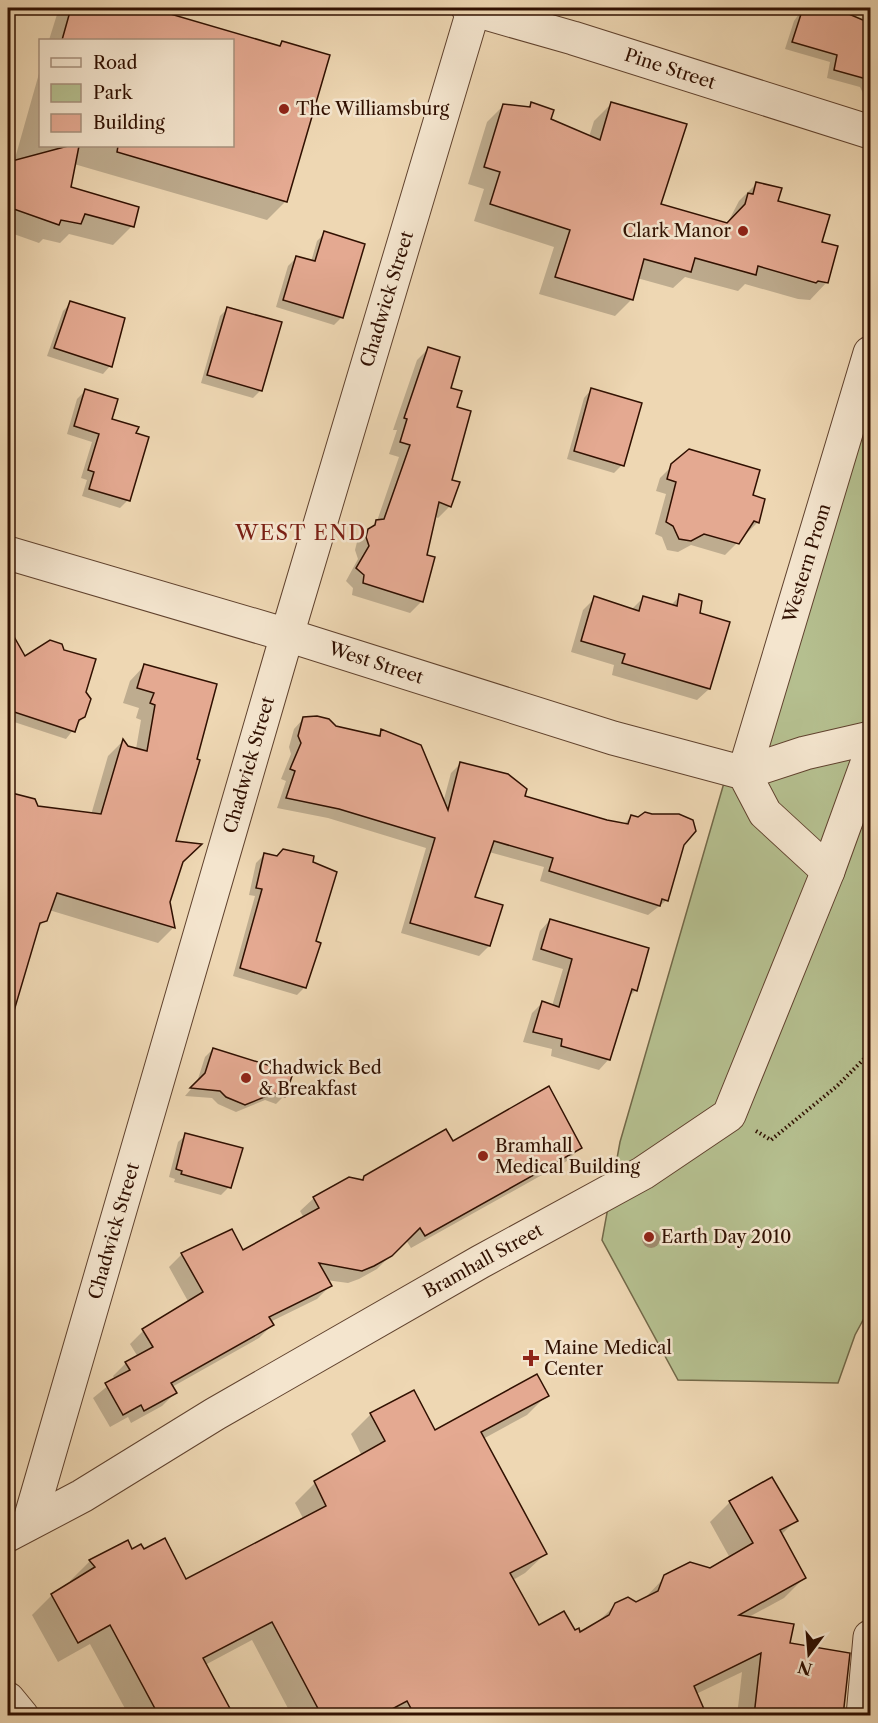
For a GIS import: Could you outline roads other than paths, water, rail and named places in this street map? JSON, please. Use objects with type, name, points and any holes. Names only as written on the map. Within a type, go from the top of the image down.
[{"type":"street","name":"Pine Street","points":[[472,8],[870,132]]},
{"type":"street","name":"Chadwick Street","points":[[18,1529],[287,635],[472,8]]},
{"type":"street","name":"Western Prom","points":[[744,773],[870,353]]},
{"type":"street","name":"West Street","points":[[8,553],[287,635],[613,738],[744,773]]},
{"type":"street","points":[[870,738],[805,753],[744,773],[765,813],[828,871],[870,756]]},
{"type":"street","name":"Bramhall Street","points":[[18,1529],[82,1496],[215,1414],[480,1262],[643,1173],[729,1115],[828,871]]},
{"type":"street","points":[[863,1716],[870,1637]]},
{"type":"street","points":[[8,1699],[22,1716]]},
{"type":"place","name":"The Williamsburg","points":[[284,109]]},
{"type":"place","name":"Clark Manor","points":[[743,231]]},
{"type":"place","name":"Chadwick Bed & Breakfast","points":[[246,1078]]},
{"type":"place","name":"Bramhall Medical Building","points":[[483,1156]]},
{"type":"place","name":"Earth Day 2010","points":[[649,1237]]},
{"type":"place","name":"Maine Medical Center","points":[[531,1358]]},
{"type":"district","name":"WEST END","points":[[301,533]]}]
